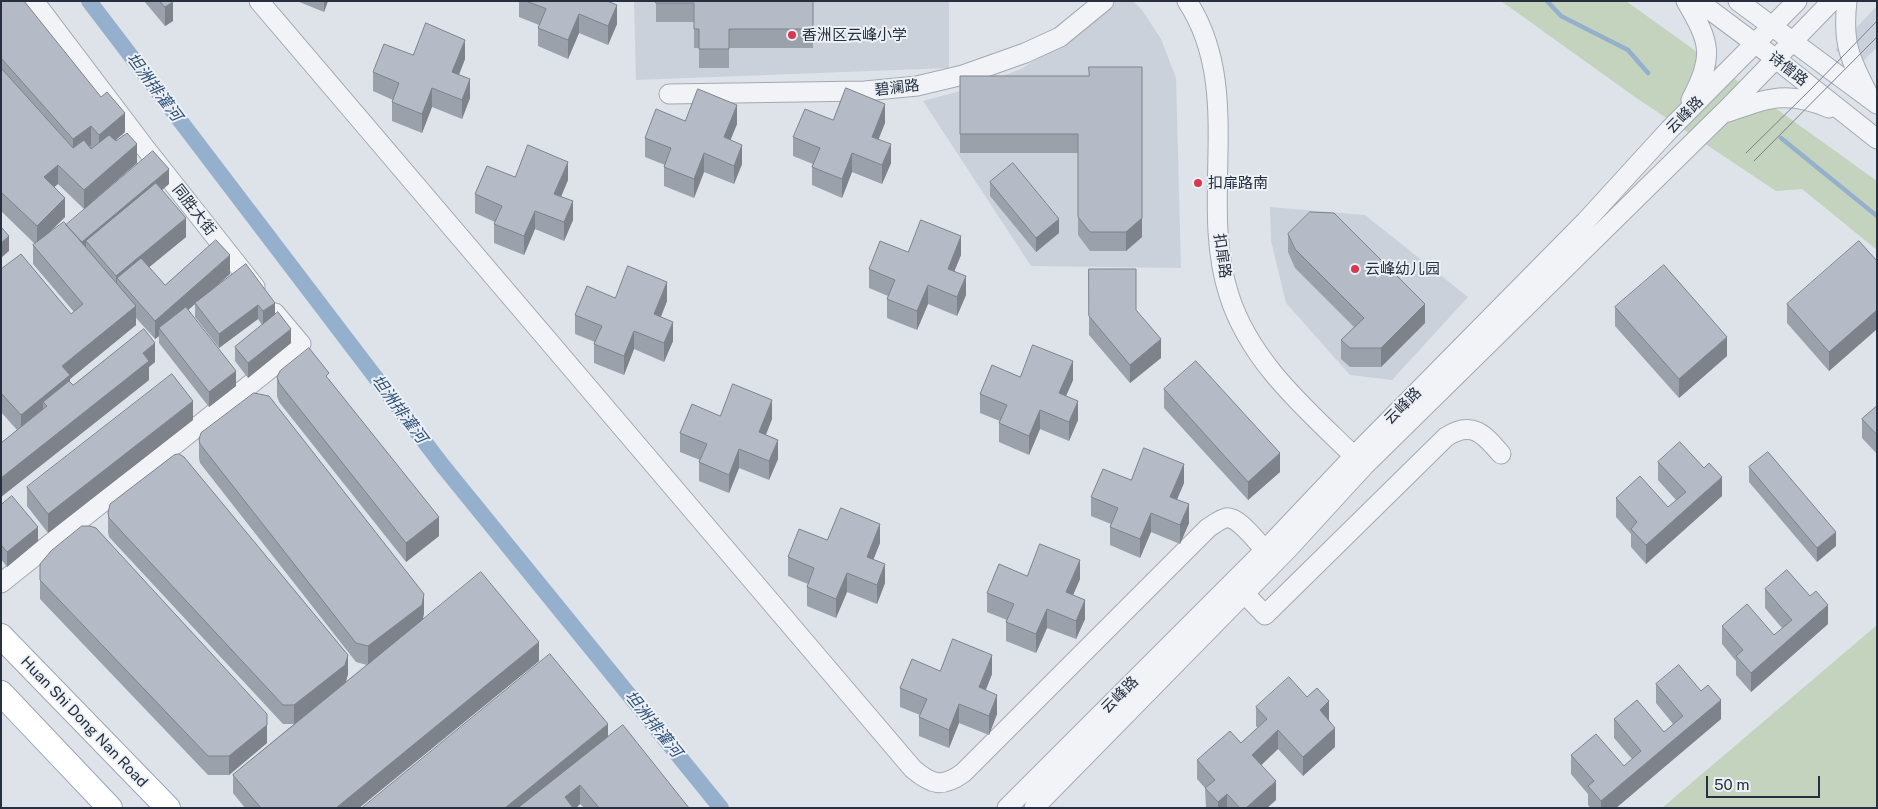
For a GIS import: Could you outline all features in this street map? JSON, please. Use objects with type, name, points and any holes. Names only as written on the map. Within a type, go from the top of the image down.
[{"type":"main road","name":"Huan Shi Dong Nan Road","points":[[1,636],[168,808]]},
{"type":"main road","points":[[1,693],[110,808]]},
{"type":"street","name":"同胜大街","points":[[1,583],[301,344],[146,149],[34,1]]},
{"type":"street","points":[[259,1],[913,769],[927,780],[945,783],[963,773],[1208,528],[1226,518],[1231,518],[1238,521],[1265,550]]},
{"type":"street","name":"碧澜路","points":[[669,94],[865,92],[917,86],[963,75],[1025,53],[1060,37],[1104,1]]},
{"type":"street","name":"扣扉路","points":[[1187,1],[1206,40],[1214,73],[1217,104],[1219,249],[1225,282],[1234,310],[1246,336],[1268,368],[1359,461]]},
{"type":"street","points":[[1683,116],[1702,78],[1707,60],[1702,31],[1686,1]]},
{"type":"street","name":"诗僧路","points":[[1698,1],[1776,59],[1877,139]]},
{"type":"street","name":"诗僧路","points":[[1738,1],[1874,102]]},
{"type":"street","name":"云峰路","points":[[1034,808],[1288,549],[1359,461],[1586,222],[1683,116],[1797,1]]},
{"type":"street","points":[[1793,43],[1832,1]]},
{"type":"street","points":[[1847,1],[1845,20],[1846,42],[1855,69],[1874,102]]},
{"type":"street","name":"云峰路","points":[[1007,808],[1265,550],[1722,114],[1793,43]]},
{"type":"street","points":[[1722,114],[1757,102],[1794,97],[1816,102],[1844,114]]},
{"type":"street","points":[[1244,593],[1265,615],[1446,437],[1454,432],[1466,429],[1480,432],[1496,448]]},
{"type":"shaded area","name":"香洲区云峰小学","points":[[634,1],[949,1],[949,68],[636,80]]},
{"type":"shaded area","points":[[1116,1],[1133,1],[1142,10],[1161,39],[1176,78],[1181,268],[1031,266],[923,101],[968,89],[1021,69],[1099,18]]},
{"type":"shaded area","points":[[1877,6],[1877,47],[1858,67],[1835,50]]},
{"type":"shaded area","name":"云峰幼儿园","points":[[1270,207],[1365,215],[1468,297],[1392,380],[1350,375],[1286,303],[1271,241]]},
{"type":"green space","points":[[1501,1],[1626,1],[1877,181],[1877,250],[1802,189],[1776,191],[1635,97]]},
{"type":"green space","points":[[1877,625],[1877,808],[1662,808]]},
{"type":"building","points":[[1,1],[24,1],[101,97],[107,92],[125,113],[99,135],[91,126],[73,139],[1,58]]},
{"type":"building","points":[[160,1],[173,1],[173,2],[165,7]]},
{"type":"building","points":[[526,1],[607,1],[617,5],[608,26],[579,14],[568,40],[538,28],[546,9]]},
{"type":"building","points":[[656,1],[813,1],[813,29],[729,29],[729,49],[699,49],[699,29],[694,29],[694,3],[656,3]]},
{"type":"building","points":[[426,23],[465,40],[452,72],[470,79],[462,100],[432,88],[422,114],[392,102],[399,83],[373,72],[384,44],[413,55]]},
{"type":"building","points":[[1089,67],[1142,67],[1142,218],[1126,232],[1090,232],[1078,217],[1078,134],[960,134],[960,76],[1089,76]]},
{"type":"building","points":[[1,68],[73,148],[84,140],[91,149],[109,135],[116,141],[127,133],[137,144],[84,190],[58,165],[44,177],[65,198],[37,226],[1,192]]},
{"type":"building","points":[[846,88],[885,104],[872,137],[891,144],[882,165],[852,153],[842,179],[812,167],[820,148],[793,137],[805,109],[833,120]]},
{"type":"building","points":[[698,89],[737,105],[724,137],[742,145],[734,166],[704,153],[694,179],[664,167],[671,148],[645,138],[656,109],[685,121]]},
{"type":"building","points":[[528,145],[568,162],[554,194],[573,201],[564,222],[535,211],[524,236],[494,224],[502,206],[475,194],[487,166],[515,177]]},
{"type":"building","points":[[153,151],[169,169],[82,242],[66,225]]},
{"type":"building","points":[[1013,163],[1059,219],[1036,238],[990,182]]},
{"type":"building","points":[[156,183],[186,218],[116,276],[86,241]]},
{"type":"building","points":[[1310,212],[1334,213],[1425,304],[1381,348],[1350,348],[1341,340],[1364,318],[1295,249],[1288,234]]},
{"type":"building","points":[[921,220],[961,236],[948,269],[966,276],[957,297],[928,285],[917,311],[887,299],[895,280],[869,269],[880,241],[908,252]]},
{"type":"building","points":[[64,222],[136,306],[62,366],[70,375],[21,415],[1,393],[1,269],[21,254],[71,314],[83,304],[33,245]]},
{"type":"building","points":[[1,227],[9,236],[1,243]]},
{"type":"building","points":[[216,240],[230,255],[155,321],[117,278],[141,258],[165,285]]},
{"type":"building","points":[[1859,241],[1877,261],[1877,310],[1829,352],[1787,304]]},
{"type":"building","points":[[246,264],[275,303],[263,311],[258,305],[219,334],[195,303]]},
{"type":"building","points":[[1664,265],[1727,337],[1679,379],[1615,307]]},
{"type":"building","points":[[628,266],[667,282],[654,314],[673,322],[664,343],[634,331],[624,356],[594,344],[602,326],[575,315],[587,286],[615,298]]},
{"type":"building","points":[[1089,269],[1136,269],[1136,310],[1161,339],[1130,365],[1089,316]]},
{"type":"building","points":[[186,307],[236,371],[209,392],[159,328]]},
{"type":"building","points":[[278,312],[291,329],[248,363],[235,347]]},
{"type":"building","points":[[144,329],[155,343],[143,353],[149,361],[1,478],[1,443],[47,406],[43,402],[69,381],[73,385]]},
{"type":"building","points":[[1033,345],[1073,361],[1059,393],[1078,401],[1069,422],[1040,410],[1029,436],[999,423],[1007,405],[980,394],[992,365],[1020,377]]},
{"type":"building","points":[[309,348],[329,373],[326,376],[439,517],[406,543],[279,383],[277,377],[280,371]]},
{"type":"building","points":[[1196,361],[1280,453],[1248,482],[1164,389]]},
{"type":"building","points":[[172,374],[193,401],[48,514],[27,487]]},
{"type":"building","points":[[733,384],[772,400],[759,432],[778,440],[769,461],[739,449],[729,475],[699,462],[707,444],[680,433],[692,404],[720,416]]},
{"type":"building","points":[[254,393],[269,396],[424,594],[422,605],[368,646],[356,643],[200,444],[201,433]]},
{"type":"building","points":[[1877,406],[1877,435],[1862,419]]},
{"type":"building","points":[[1680,442],[1704,468],[1709,463],[1722,477],[1646,545],[1631,529],[1637,522],[1616,498],[1640,476],[1668,507],[1686,492],[1658,462]]},
{"type":"building","points":[[1144,448],[1184,464],[1170,497],[1189,504],[1180,525],[1151,513],[1140,539],[1110,527],[1118,508],[1091,497],[1103,469],[1131,480]]},
{"type":"building","points":[[1768,452],[1836,532],[1817,548],[1749,467]]},
{"type":"building","points":[[179,454],[184,457],[348,655],[345,665],[294,705],[283,705],[109,518],[110,504],[174,455]]},
{"type":"building","points":[[12,496],[38,527],[7,552],[1,545],[1,505]]},
{"type":"building","points":[[841,508],[880,524],[867,557],[885,564],[877,585],[847,573],[836,599],[807,587],[814,568],[788,557],[799,529],[827,540]]},
{"type":"building","points":[[82,526],[96,528],[267,714],[267,725],[229,756],[208,756],[40,580],[40,564],[51,551]]},
{"type":"building","points":[[1040,544],[1080,560],[1066,592],[1085,600],[1076,621],[1047,609],[1036,634],[1006,622],[1014,604],[987,593],[999,564],[1027,576]]},
{"type":"building","points":[[1787,570],[1810,596],[1816,591],[1828,605],[1751,673],[1736,656],[1743,650],[1722,626],[1747,604],[1774,635],[1792,620],[1765,589]]},
{"type":"building","points":[[481,572],[539,642],[336,808],[261,808],[233,775]]},
{"type":"building","points":[[953,639],[992,655],[979,687],[997,695],[989,716],[959,704],[949,730],[919,717],[927,699],[900,688],[912,659],[940,671]]},
{"type":"building","points":[[550,654],[608,724],[505,808],[362,808]]},
{"type":"building","points":[[1679,665],[1701,691],[1708,685],[1721,700],[1601,801],[1588,786],[1594,781],[1571,755],[1596,734],[1624,766],[1641,751],[1614,719],[1637,700],[1664,732],[1683,716],[1656,684]]},
{"type":"building","points":[[1289,677],[1307,697],[1317,688],[1329,701],[1320,710],[1335,728],[1303,757],[1278,730],[1252,755],[1276,781],[1246,808],[1240,808],[1227,794],[1218,802],[1205,788],[1215,780],[1197,760],[1230,731],[1241,743],[1267,719],[1256,707]]},
{"type":"building","points":[[623,725],[689,808],[599,808],[580,785],[565,797],[573,808],[518,808]]},
{"type":"waterway","name":"坦洲排灌河","points":[[89,1],[443,466],[721,808]]},
{"type":"waterway","points":[[1547,1],[1561,16],[1628,50],[1648,73]]},
{"type":"waterway","points":[[1781,138],[1877,216]]},
{"type":"tram line","points":[[1746,153],[1877,21]]},
{"type":"tram line","points":[[1754,161],[1877,37]]},
{"type":"place","name":"香洲区云峰小学","points":[[792,35]]},
{"type":"place","name":"扣扉路南","points":[[1198,183]]},
{"type":"place","name":"云峰幼儿园","points":[[1355,269]]}]
